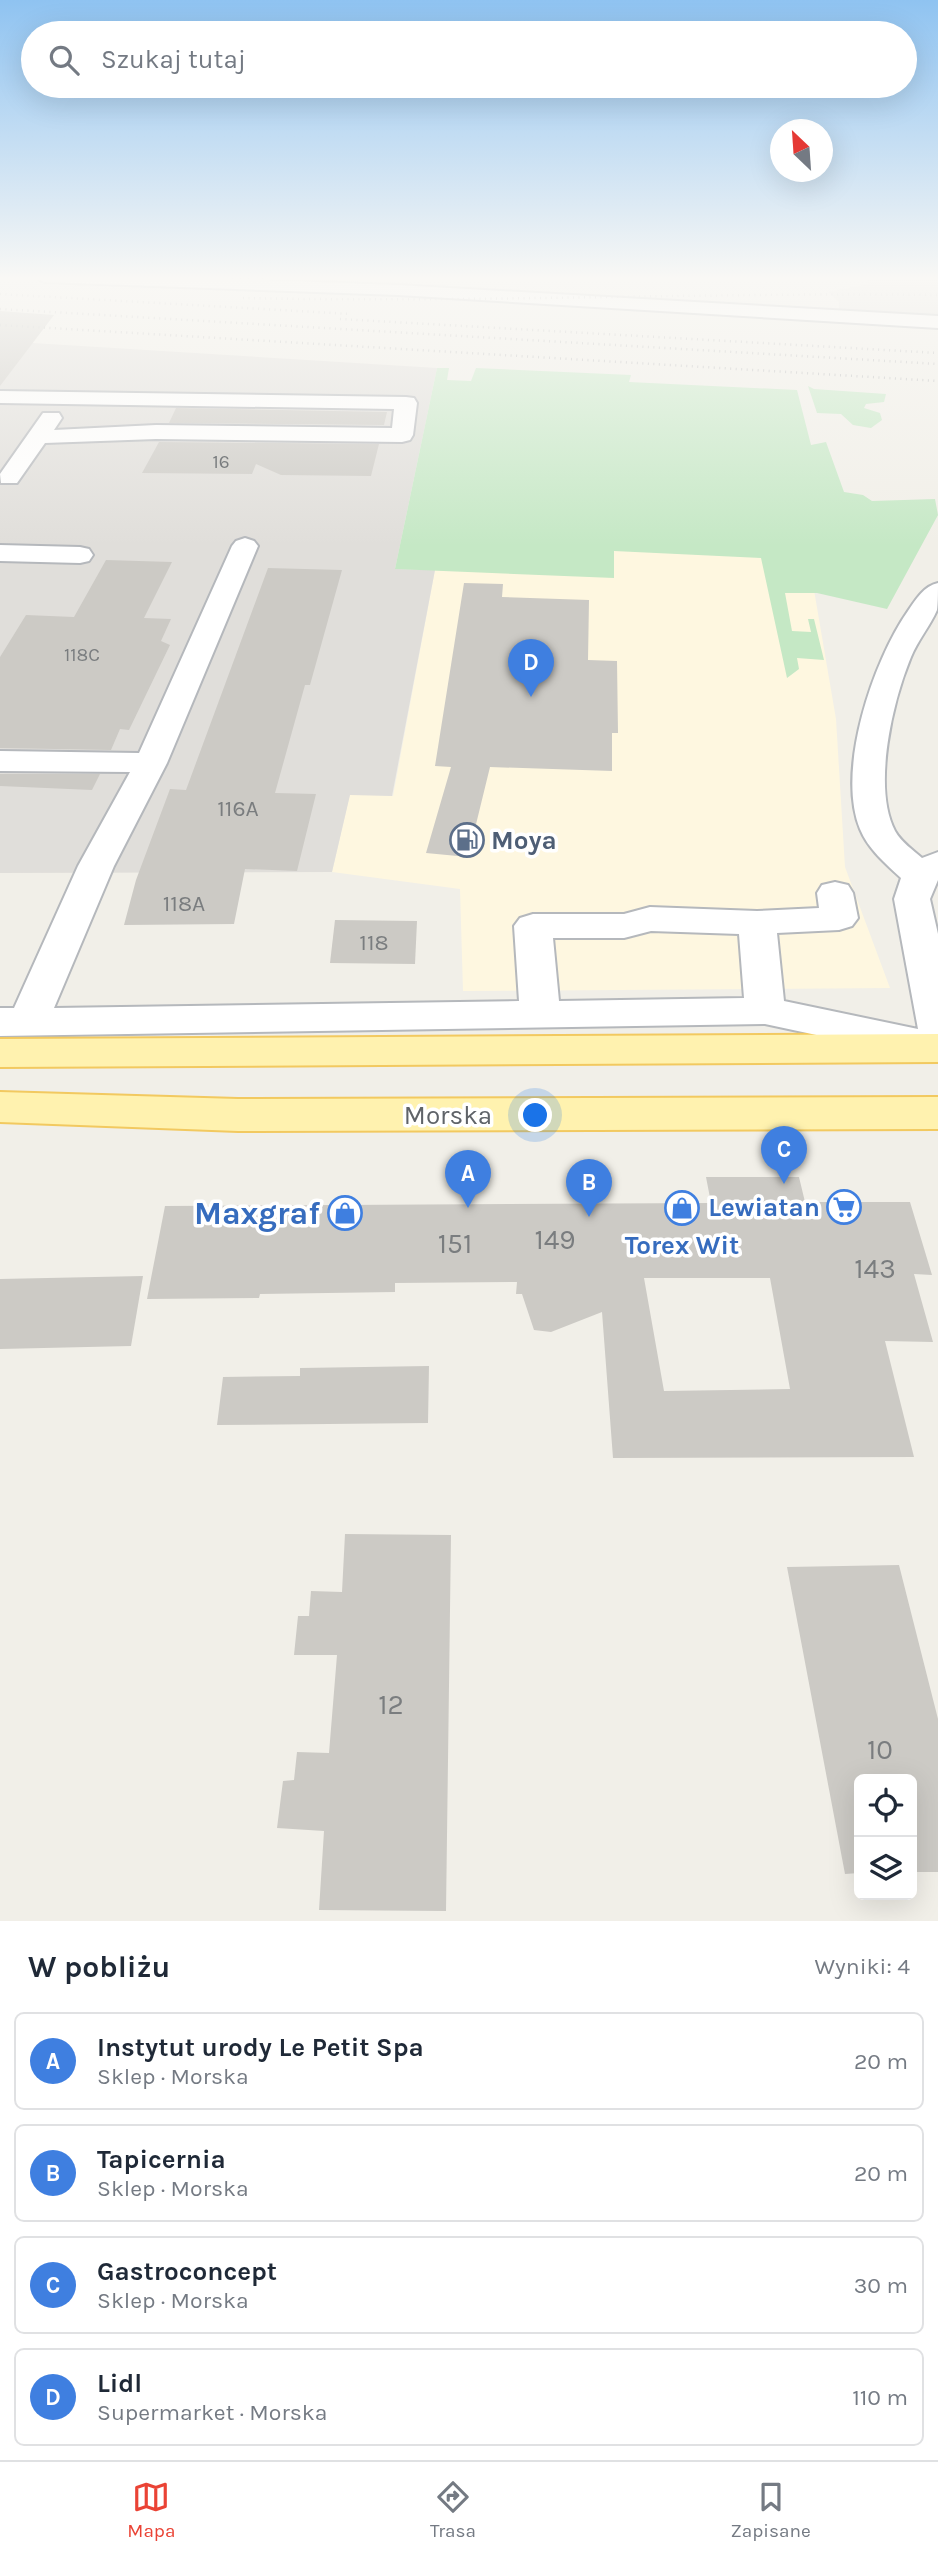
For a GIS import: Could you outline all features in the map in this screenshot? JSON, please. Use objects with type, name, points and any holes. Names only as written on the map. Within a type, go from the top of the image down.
[{"type":"main road","points":[[0,1053],[938,1047]]},
{"type":"main road","name":"Morska","points":[[0,1107],[239,1115],[938,1113]]},
{"type":"street","points":[[0,397],[406,403],[402,435],[156,432],[38,438]]},
{"type":"street","points":[[9,478],[64,399]]},
{"type":"street","points":[[245,546],[151,763],[14,1021],[765,1011],[938,1047]]},
{"type":"street","points":[[0,554],[80,555]]},
{"type":"street","points":[[938,591],[903,641],[884,696],[870,750],[872,814],[877,831],[929,870],[912,899],[938,1028]]},
{"type":"street","points":[[0,761],[151,763]]},
{"type":"street","points":[[540,1015],[533,926],[624,926],[650,919],[757,923],[839,918],[835,893]]},
{"type":"street","points":[[757,923],[765,1011]]},
{"type":"shaded area","points":[[0,367],[437,368],[395,569],[435,570],[392,796],[350,795],[332,872],[0,873]]},
{"type":"shaded area","points":[[799,502],[836,719],[845,867],[890,988],[463,991],[460,889],[332,872],[350,794],[393,796],[435,570],[526,571]]},
{"type":"green space","points":[[437,368],[449,368],[447,380],[471,381],[476,368],[631,375],[629,382],[797,390],[811,445],[826,442],[844,492],[863,495],[872,501],[935,499],[938,515],[887,609],[817,593],[785,593],[792,631],[811,632],[808,619],[814,619],[824,660],[797,658],[799,669],[787,678],[761,558],[614,551],[614,578],[395,569]]},
{"type":"green space","points":[[808,386],[814,389],[886,394],[884,402],[866,404],[864,408],[880,413],[882,420],[871,428],[853,425],[841,414],[817,413]]},
{"type":"building","points":[[0,367],[15,367],[0,386]]},
{"type":"building","points":[[176,408],[387,412],[384,425],[169,423]]},
{"type":"building","points":[[159,442],[379,444],[371,476],[281,475],[256,464],[252,474],[142,473]]},
{"type":"building","points":[[106,560],[172,562],[144,618],[171,619],[161,641],[170,645],[129,730],[120,729],[111,750],[0,748],[0,657],[26,615],[74,617]]},
{"type":"building","points":[[268,568],[342,570],[310,685],[305,685],[275,793],[316,794],[297,871],[245,869],[234,924],[124,925],[136,880],[170,789],[186,790]]},
{"type":"building","points":[[464,583],[503,584],[502,597],[589,600],[588,660],[617,661],[618,733],[612,733],[612,771],[490,767],[468,857],[426,853],[451,767],[435,766]]},
{"type":"building","points":[[0,774],[100,774],[92,790],[0,786]]},
{"type":"building","points":[[335,920],[417,921],[415,964],[330,963]]},
{"type":"building","points":[[706,1177],[799,1177],[805,1202],[910,1202],[932,1275],[914,1274],[933,1342],[885,1341],[914,1457],[613,1458],[602,1312],[551,1332],[534,1330],[522,1294],[516,1294],[517,1282],[395,1283],[395,1292],[260,1294],[259,1298],[147,1299],[165,1206],[711,1203]],"holes":[[[644,1278],[770,1278],[790,1389],[664,1391]]]},
{"type":"building","points":[[143,1276],[131,1346],[0,1349],[0,1279]]},
{"type":"building","points":[[429,1366],[428,1423],[217,1425],[223,1377],[300,1376],[300,1368]]},
{"type":"building","points":[[345,1534],[451,1535],[446,1911],[319,1910],[324,1831],[277,1828],[283,1781],[294,1780],[297,1752],[329,1753],[337,1655],[294,1655],[298,1616],[309,1616],[311,1591],[342,1592]]},
{"type":"building","points":[[899,1565],[938,1719],[938,1872],[917,1872],[917,1774],[854,1774],[854,1873],[845,1874],[787,1567]]},
{"type":"railway","points":[[698,367],[938,381]]},
{"type":"place","name":"Lidl","points":[[531,697]]},
{"type":"place","name":"Moya","points":[[467,840]]},
{"type":"place","name":"Gastroconcept","points":[[784,1184]]},
{"type":"place","name":"Lewiatan","points":[[844,1207]]},
{"type":"place","name":"Instytut urody Le Petit Spa","points":[[468,1208]]},
{"type":"place","name":"Torex Wit","points":[[682,1208]]},
{"type":"place","name":"Maxgraf","points":[[345,1213]]},
{"type":"place","name":"Tapicernia","points":[[589,1217]]}]
